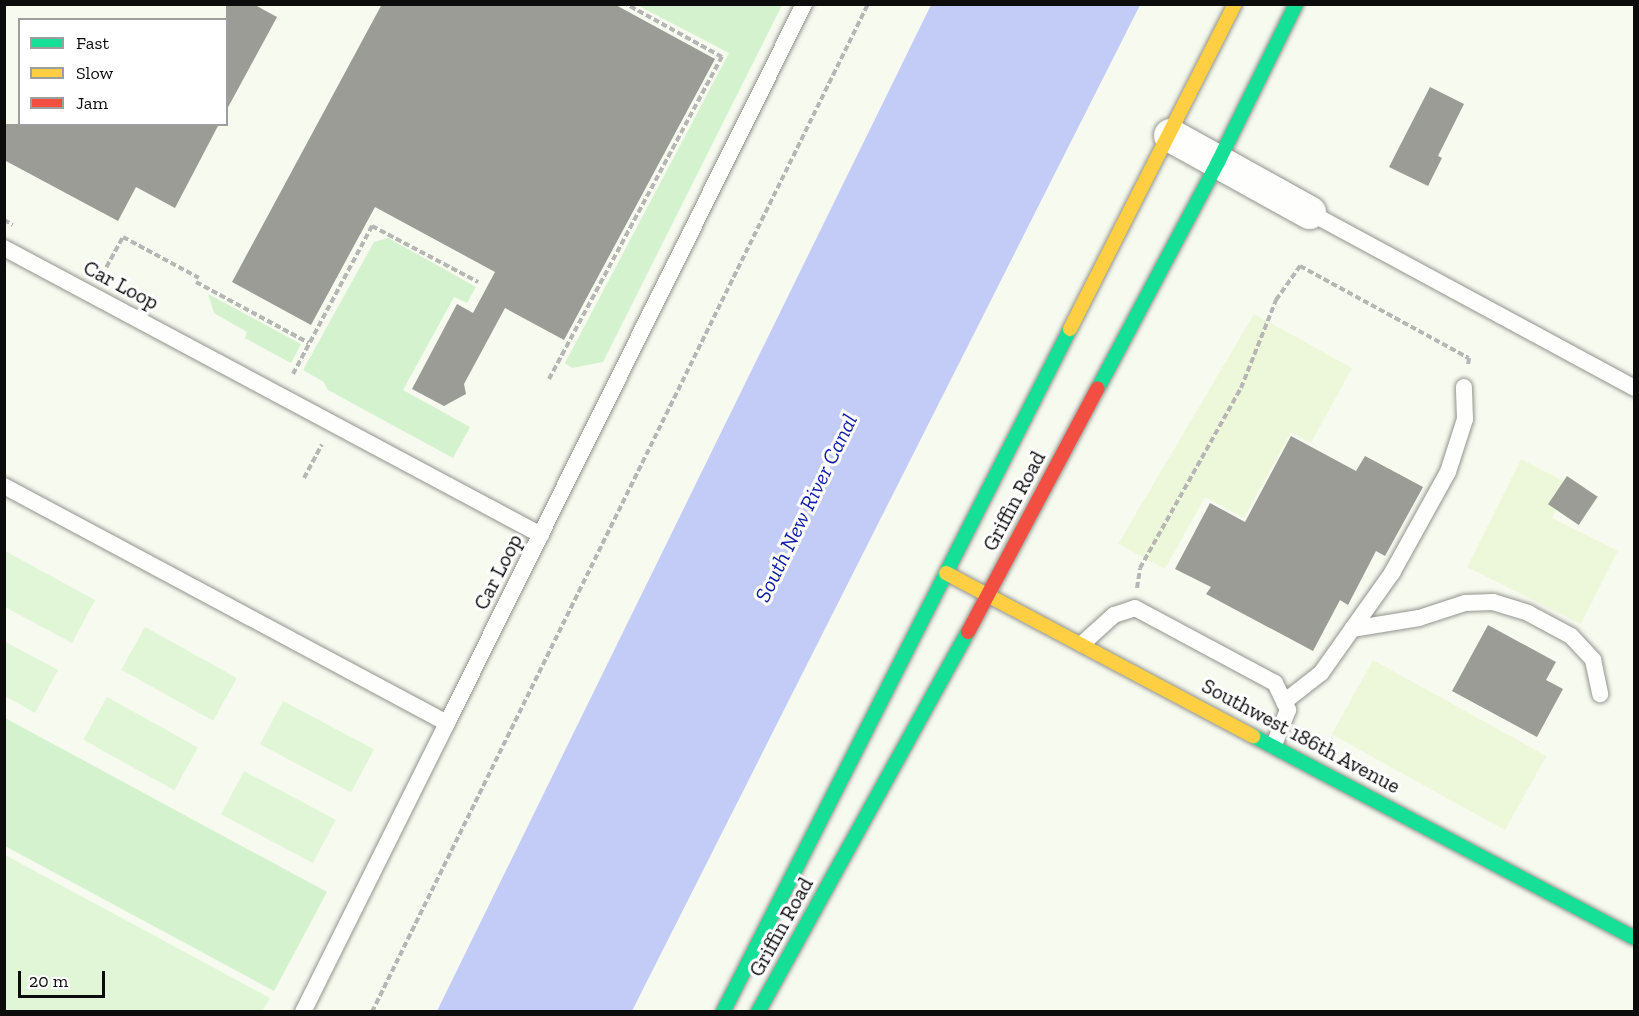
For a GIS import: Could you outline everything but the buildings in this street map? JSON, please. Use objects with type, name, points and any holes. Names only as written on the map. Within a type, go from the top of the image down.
[{"type":"main road","name":"Griffin Road","points":[[723,1011],[1235,4]]},
{"type":"main road","name":"Griffin Road","points":[[758,1011],[988,595],[1218,162],[1296,4]]},
{"type":"main road","name":"Southwest 186th Avenue","points":[[946,573],[1635,938]]},
{"type":"street","points":[[1170,135],[1309,212]]},
{"type":"lane","points":[[541,536],[804,4]]},
{"type":"lane","points":[[1309,212],[1635,388]]},
{"type":"lane","name":"Car Loop","points":[[4,248],[541,536],[303,1011]]},
{"type":"lane","points":[[1284,702],[1322,673],[1392,573],[1448,472],[1465,419],[1464,387]]},
{"type":"lane","points":[[4,486],[447,723]]},
{"type":"lane","points":[[1352,629],[1419,618],[1465,603],[1493,602],[1528,613],[1571,636],[1593,660],[1600,694]]},
{"type":"lane","points":[[1082,644],[1114,615],[1133,609],[1275,683],[1288,710],[1274,745]]},
{"type":"path","points":[[549,379],[722,57],[626,4]]},
{"type":"path","points":[[372,1011],[868,4]]},
{"type":"path","points":[[293,374],[372,226],[477,282]]},
{"type":"path","points":[[103,273],[123,237],[309,343]]},
{"type":"path","points":[[1133,609],[1140,568],[1242,388],[1276,300],[1300,266],[1469,358],[1464,387]]},
{"type":"green space","points":[[637,5],[782,5],[603,362],[572,368],[565,363],[729,53]]},
{"type":"green space","points":[[388,238],[476,287],[467,303],[454,297],[403,390],[470,427],[453,458],[328,390],[324,382],[303,370],[374,242]]},
{"type":"green space","points":[[208,294],[301,344],[291,363],[245,338],[247,332],[214,313]]},
{"type":"green space","points":[[1254,314],[1352,368],[1311,443],[1291,432],[1244,518],[1205,497],[1165,569],[1118,544]]},
{"type":"green space","points":[[1521,459],[1569,484],[1552,518],[1618,551],[1581,624],[1467,567]]},
{"type":"green space","points":[[5,551],[95,600],[72,643],[5,607]]},
{"type":"green space","points":[[145,627],[237,678],[213,721],[121,670]]},
{"type":"green space","points":[[4,641],[58,670],[35,713],[5,696]]},
{"type":"green space","points":[[1373,660],[1546,756],[1505,830],[1332,734]]},
{"type":"green space","points":[[107,697],[198,747],[174,790],[83,740]]},
{"type":"green space","points":[[283,701],[374,749],[351,793],[260,744]]},
{"type":"green space","points":[[5,718],[327,892],[274,991],[5,846]]},
{"type":"green space","points":[[244,771],[336,820],[313,863],[221,814]]},
{"type":"green space","points":[[5,855],[270,998],[262,1011],[5,1011]]},
{"type":"water","name":"South New River Canal","points":[[931,5],[1140,5],[632,1011],[437,1011]]},
{"type":"traffic: fast","points":[[1098,388],[1218,162],[1296,4]]},
{"type":"traffic: fast","points":[[723,1012],[1070,329]]},
{"type":"traffic: fast","points":[[758,1012],[968,632]]},
{"type":"traffic: fast","points":[[1253,736],[1634,938]]},
{"type":"traffic: slow","points":[[1070,329],[1235,4]]},
{"type":"traffic: slow","points":[[946,573],[1253,736]]},
{"type":"traffic: jam","points":[[968,632],[1098,388]]}]
